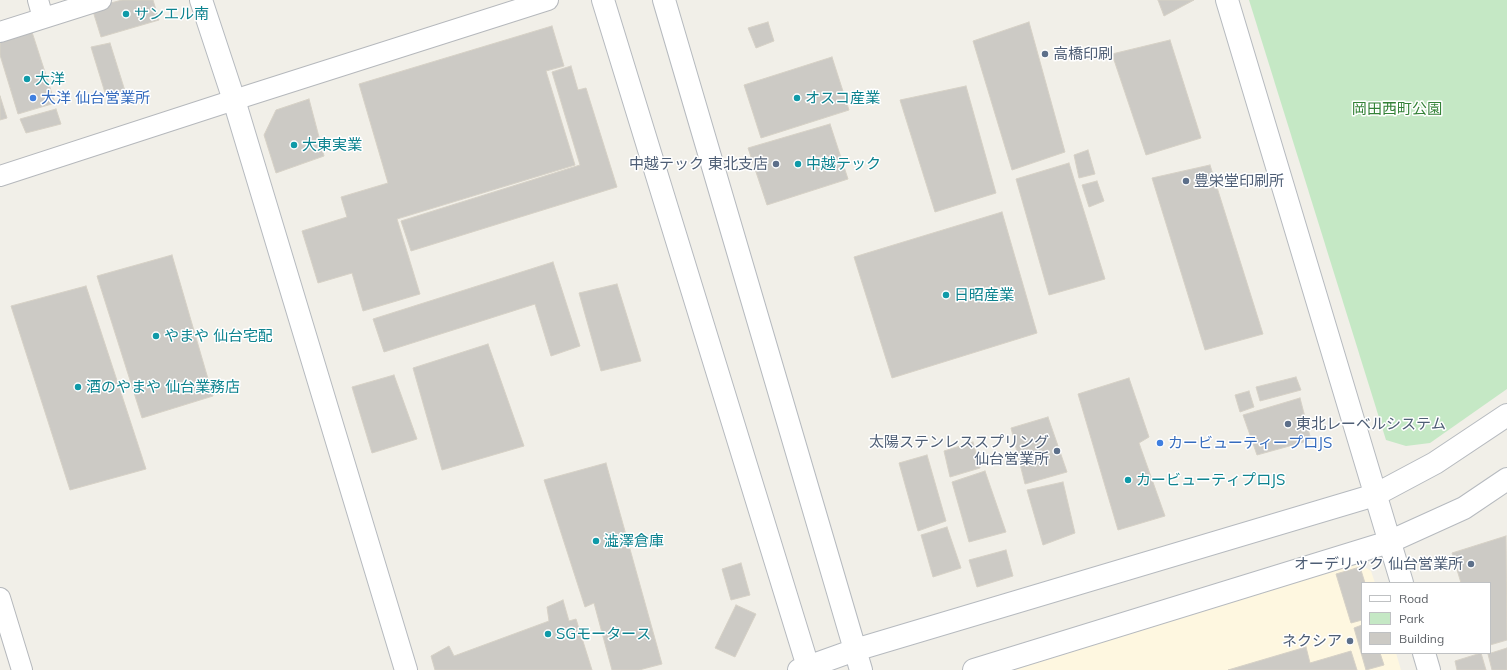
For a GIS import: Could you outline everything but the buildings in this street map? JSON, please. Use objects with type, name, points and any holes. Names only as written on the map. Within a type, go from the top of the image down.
[{"type":"street","points":[[0,32],[40,9],[101,0]]},
{"type":"street","points":[[201,0],[234,100],[406,670]]},
{"type":"street","points":[[0,176],[548,0]]},
{"type":"street","points":[[603,0],[806,669],[858,660],[1375,495],[1435,464],[1507,415]]},
{"type":"street","points":[[664,0],[858,660]]},
{"type":"street","points":[[1227,0],[1402,582]]},
{"type":"street","points":[[974,670],[1389,542],[1464,508],[1507,479]]},
{"type":"street","points":[[0,598],[22,670]]},
{"type":"street","points":[[1424,654],[1429,670]]},
{"type":"shaded area","points":[[1358,563],[1371,571],[1375,582],[1361,582],[1361,654],[1396,654],[1401,670],[1013,670]]},
{"type":"green space","name":"岡田西町公園","points":[[1249,0],[1507,0],[1507,389],[1430,443],[1406,446],[1386,440]]},
{"type":"place","name":"サンエル南","points":[[126,14]]},
{"type":"place","name":"高橋印刷","points":[[1045,54]]},
{"type":"place","name":"大洋","points":[[27,79]]},
{"type":"place","name":"大洋 仙台営業所","points":[[33,98]]},
{"type":"place","name":"オスコ産業","points":[[797,98]]},
{"type":"place","name":"大東実業","points":[[294,145]]},
{"type":"place","name":"中越テック 東北支店","points":[[776,164]]},
{"type":"place","name":"中越テック","points":[[798,164]]},
{"type":"place","name":"豊栄堂印刷所","points":[[1186,181]]},
{"type":"place","name":"日昭産業","points":[[946,295]]},
{"type":"place","name":"やまや 仙台宅配","points":[[156,336]]},
{"type":"place","name":"酒のやまや 仙台業務店","points":[[78,387]]},
{"type":"place","name":"東北レーベルシステム","points":[[1288,424]]},
{"type":"place","name":"カービューティープロJS","points":[[1160,443]]},
{"type":"place","name":"太陽ステンレススプリング 仙台営業所","points":[[1057,451]]},
{"type":"place","name":"カービューティプロJS","points":[[1128,480]]},
{"type":"place","name":"澁澤倉庫","points":[[596,541]]},
{"type":"place","name":"オーデリック 仙台営業所","points":[[1471,564]]},
{"type":"place","name":"SGモータース","points":[[548,634]]},
{"type":"place","name":"ネクシア","points":[[1350,641]]}]
